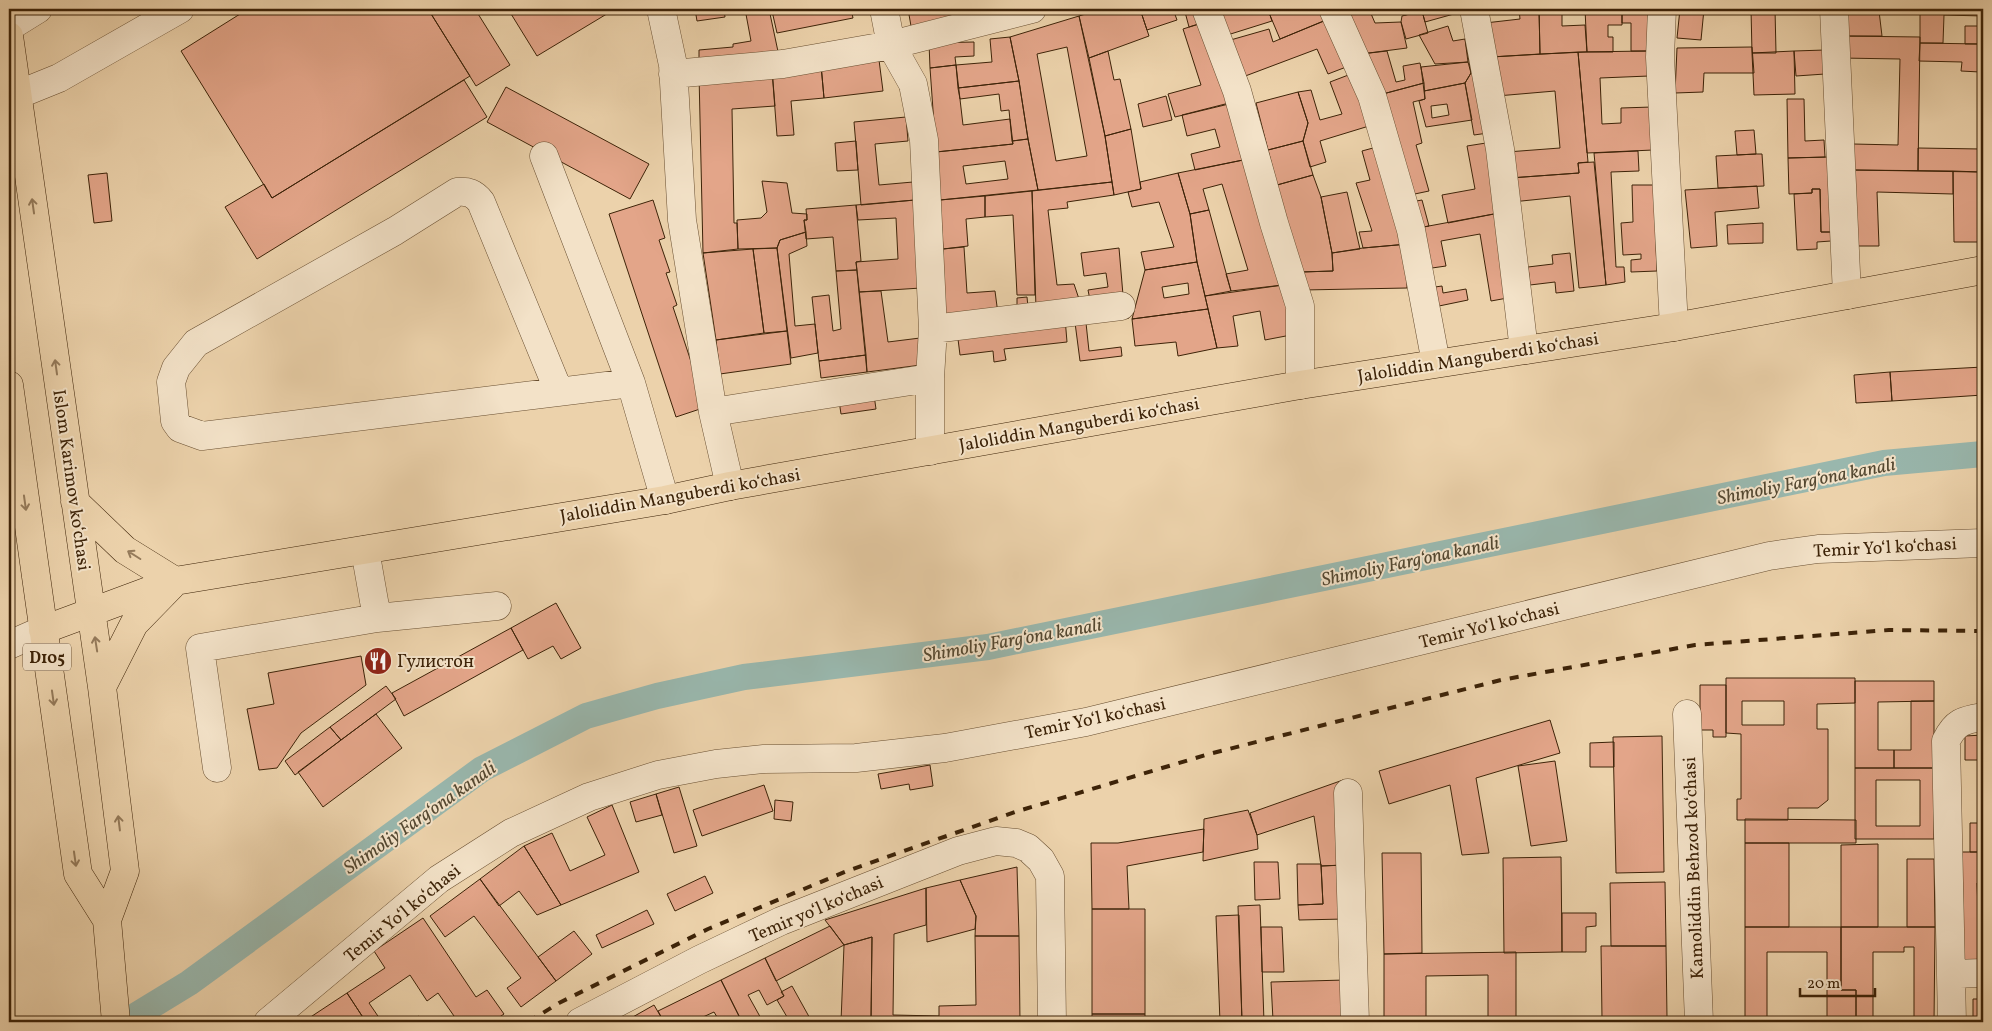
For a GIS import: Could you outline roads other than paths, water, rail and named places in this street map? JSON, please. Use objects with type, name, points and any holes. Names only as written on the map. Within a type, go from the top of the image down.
[{"type":"main road","name":"Islom Karimov koʻchasi","points":[[9,36],[102,687],[125,871],[107,920],[116,1022]]},
{"type":"main road","name":"Jaloliddin Manguberdi koʻchasi","points":[[43,630],[175,581],[665,500],[730,486],[1300,385],[1436,362],[1674,327],[1983,270]]},
{"type":"main road","name":"Islom Karimov koʻchasi","points":[[9,385],[78,874],[107,920]]},
{"type":"main road","points":[[75,502],[125,550],[175,581],[134,624],[102,687]]},
{"type":"street","points":[[9,26],[38,9]]},
{"type":"street","points":[[17,95],[59,78],[180,9]]},
{"type":"street","points":[[661,9],[673,65],[682,220],[713,412],[730,486]]},
{"type":"street","points":[[884,9],[891,45],[912,84],[924,140],[933,329],[930,378],[930,451]]},
{"type":"street","points":[[673,74],[783,64],[891,45],[1032,9]]},
{"type":"street","points":[[1206,9],[1237,91],[1274,223],[1300,306],[1300,385]]},
{"type":"street","points":[[1333,9],[1372,96],[1408,220],[1436,362]]},
{"type":"street","points":[[1474,9],[1500,149],[1524,350]]},
{"type":"street","points":[[1662,9],[1660,57],[1674,327]]},
{"type":"street","points":[[1834,9],[1847,295]]},
{"type":"street","points":[[544,156],[631,383],[665,500]]},
{"type":"street","points":[[559,392],[481,202],[476,196],[467,191],[457,192],[395,231],[196,343],[176,368],[172,382],[175,422],[180,428],[202,436],[559,392],[631,383]]},
{"type":"street","points":[[933,329],[1121,306]]},
{"type":"street","points":[[713,412],[930,378]]},
{"type":"street","name":"Temir Yoʻl koʻchasi","points":[[268,1022],[439,879],[511,833],[589,797],[658,775],[716,764],[754,760],[856,758],[945,748],[1086,722],[1769,556],[1818,549],[1983,543]]},
{"type":"street","points":[[365,550],[378,618]]},
{"type":"street","points":[[217,768],[200,648],[378,618],[497,606]]},
{"type":"street","points":[[9,645],[43,630]]},
{"type":"street","name":"Kamoliddin Behzod ko‘chasi","points":[[1687,714],[1699,1022]]},
{"type":"street","points":[[1952,1022],[1946,742],[1952,729],[1966,720],[1983,717]]},
{"type":"street","points":[[1348,793],[1355,1022]]},
{"type":"street","name":"Temir yoʻl koʻchasi","points":[[580,1022],[690,965],[781,921],[958,851],[996,841],[1016,843],[1028,848],[1041,860],[1050,876],[1052,1022]]},
{"type":"street","points":[[1952,974],[1983,973]]},
{"type":"waterway","name":"Shimoliy Fargʻona kanali","points":[[125,1022],[189,983],[482,769],[586,716],[657,696],[744,677],[988,647],[1884,463],[1983,454]]},
{"type":"railway","points":[[528,1022],[559,1003],[708,929],[847,871],[1015,812],[1209,754],[1501,680],[1695,645],[1889,630],[1983,631]]},
{"type":"place","name":"Гулистон","points":[[378,661]]}]
